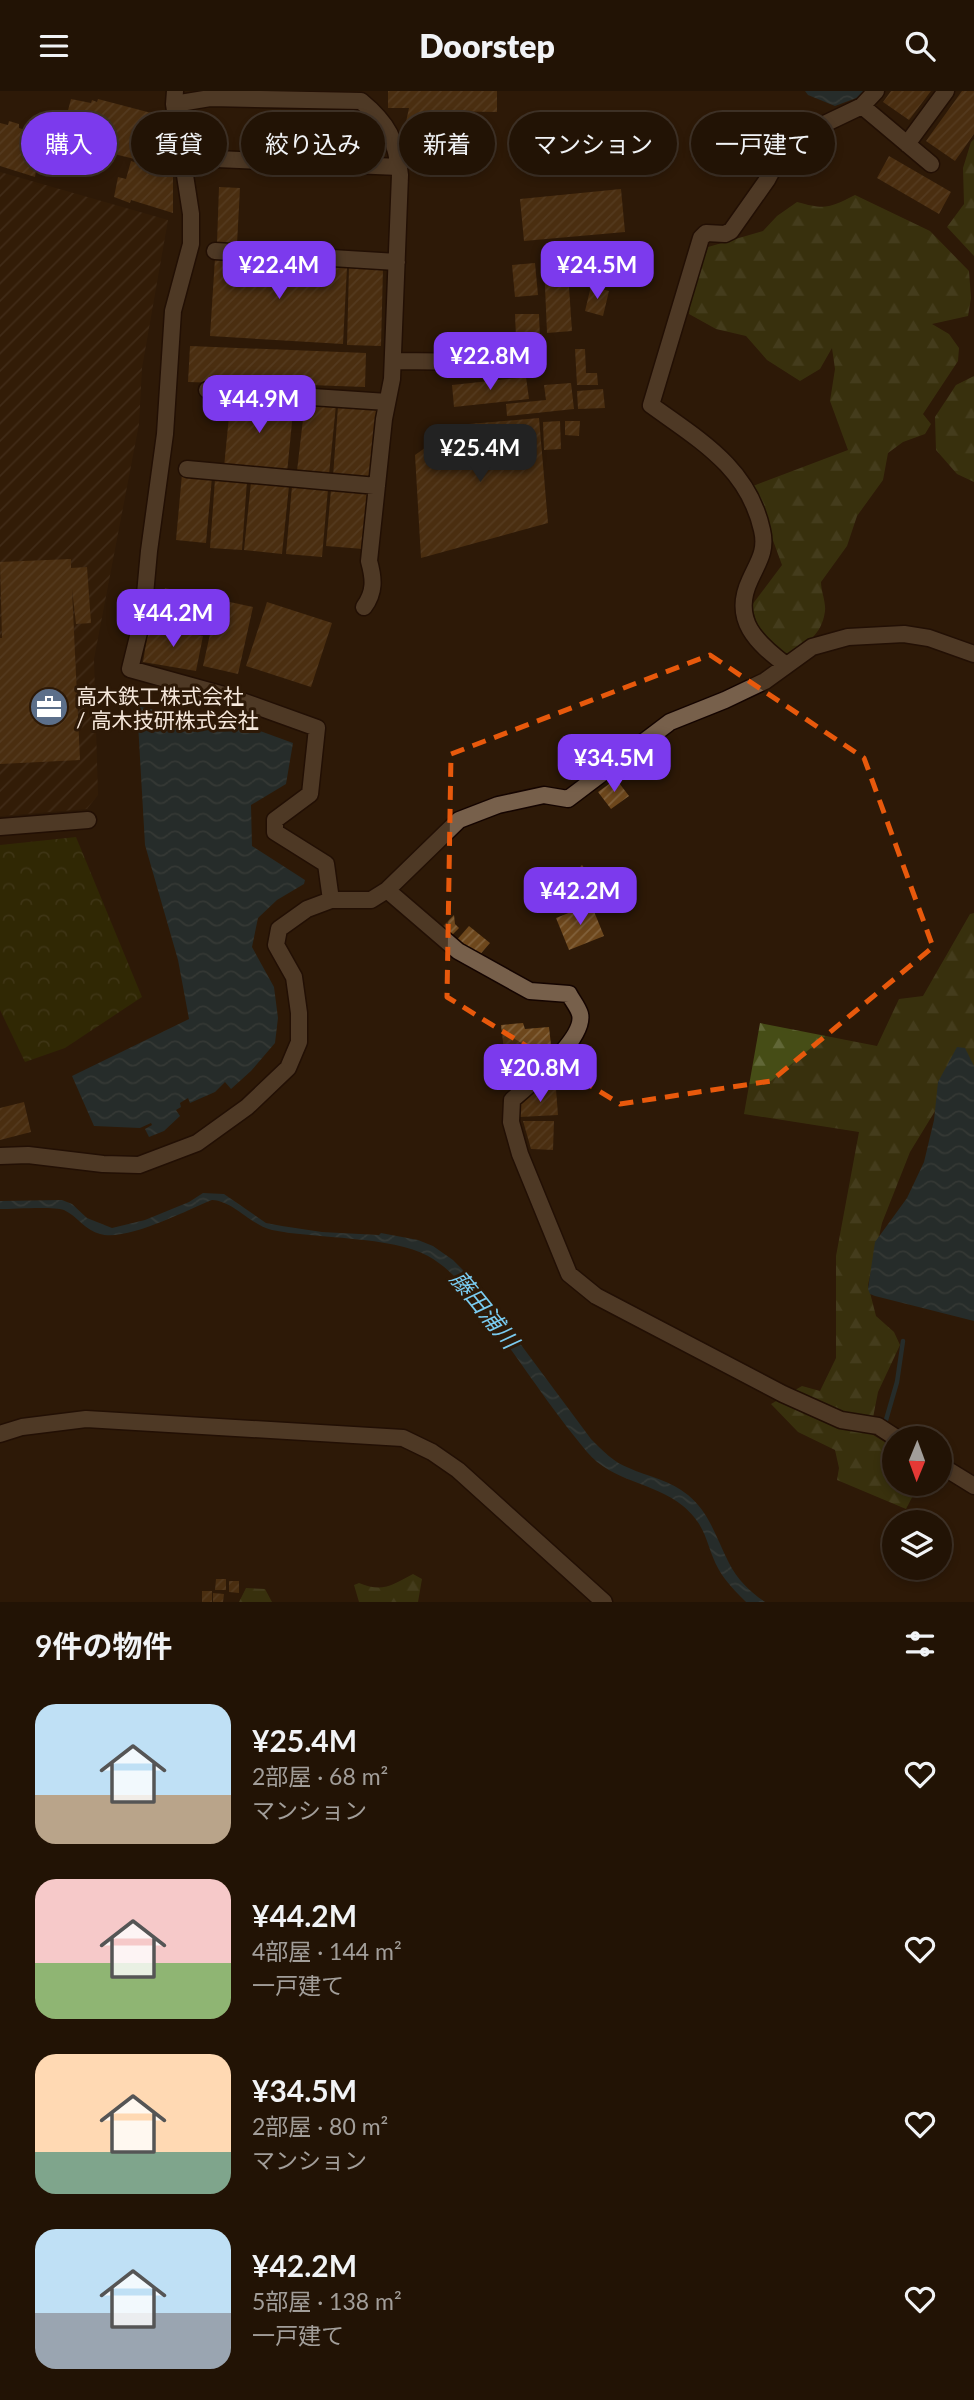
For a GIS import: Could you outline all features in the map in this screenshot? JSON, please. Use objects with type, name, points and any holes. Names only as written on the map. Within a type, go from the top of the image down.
[{"type":"street","points":[[786,664],[755,639],[746,622],[744,604],[748,584],[764,553],[762,531],[751,498],[736,472],[714,450],[651,405],[701,238],[706,233],[725,234],[731,231],[767,180],[784,148],[793,139],[862,106],[876,91]]},
{"type":"street","points":[[907,144],[946,91]]},
{"type":"street","points":[[331,901],[326,865],[275,832],[275,820],[310,794],[317,728],[231,697],[130,669],[143,616],[165,434],[173,311],[191,244],[191,214],[175,97],[361,101],[377,114],[396,143],[399,167],[393,361],[369,561],[373,577],[372,596],[364,607]]},
{"type":"street","points":[[862,106],[930,164]]},
{"type":"street","points":[[227,159],[399,167]]},
{"type":"street","points":[[215,251],[397,262]]},
{"type":"street","points":[[393,361],[487,362]]},
{"type":"street","points":[[208,390],[387,402]]},
{"type":"street","points":[[187,469],[377,486]]},
{"type":"street","points":[[0,1156],[28,1155],[103,1164],[139,1165],[197,1143],[247,1107],[288,1068],[299,1042],[299,1013],[294,977],[276,945],[279,929],[307,909],[331,901],[371,900],[387,890],[459,820],[498,805],[544,795],[568,799],[670,722],[765,681],[812,647],[848,637],[904,634],[929,638],[974,654]]},
{"type":"street","points":[[0,827],[88,820]]},
{"type":"street","points":[[387,890],[457,951],[530,991],[569,994],[580,1015],[579,1028],[554,1061],[512,1100],[510,1122],[520,1154],[569,1274],[596,1296],[783,1394],[841,1420],[882,1429]]},
{"type":"street","points":[[0,1434],[22,1427],[86,1419],[403,1438],[458,1469],[604,1602]]},
{"type":"street","points":[[952,1472],[974,1486]]},
{"type":"highlighted area","points":[[710,655],[864,758],[933,947],[771,1081],[620,1104],[447,997],[451,754]]},
{"type":"shaded area","points":[[0,172],[168,220],[142,368],[139,424],[94,659],[98,795],[87,809],[0,816]]},
{"type":"green space","points":[[974,139],[974,256],[947,227],[964,204],[963,168]]},
{"type":"green space","points":[[855,195],[930,231],[969,271],[971,298],[968,316],[932,324],[949,334],[959,348],[958,361],[923,414],[931,424],[925,434],[903,442],[888,453],[883,480],[857,516],[847,546],[821,582],[825,608],[820,627],[805,644],[784,656],[760,639],[752,605],[782,565],[753,486],[848,450],[830,401],[835,369],[832,348],[820,369],[800,381],[767,360],[746,336],[716,329],[689,314],[691,297],[708,247],[763,231],[777,216],[797,202],[827,206]]},
{"type":"green space","points":[[974,376],[974,482],[957,474],[936,450],[935,417],[956,385]]},
{"type":"green space","points":[[76,837],[142,997],[65,1048],[25,1062],[0,1010],[0,845]]},
{"type":"green space","points":[[974,913],[974,1075],[943,1098],[910,1152],[882,1223],[868,1285],[876,1316],[894,1332],[900,1345],[878,1392],[870,1433],[882,1440],[882,1496],[913,1496],[906,1509],[837,1480],[839,1468],[835,1450],[798,1432],[771,1404],[802,1386],[820,1391],[836,1358],[836,1256],[859,1132],[744,1114],[760,1023],[877,1046],[899,999],[923,996],[970,914]]},
{"type":"green space","points":[[413,1574],[422,1579],[418,1602],[359,1602],[354,1585],[359,1583],[375,1587],[387,1586]]},
{"type":"green space","points":[[246,1588],[265,1589],[272,1602],[239,1602]]},
{"type":"water","points":[[805,91],[866,91],[859,97],[835,106],[808,95]]},
{"type":"water","points":[[137,706],[228,730],[238,723],[293,743],[286,784],[251,805],[252,846],[305,880],[304,884],[277,900],[258,918],[252,947],[274,987],[278,1018],[275,1043],[231,1089],[225,1082],[215,1092],[190,1103],[188,1098],[180,1103],[181,1107],[176,1110],[180,1116],[164,1131],[149,1137],[145,1129],[152,1125],[151,1123],[140,1128],[94,1126],[72,1076],[189,1019],[178,960],[145,845]]},
{"type":"water","points":[[957,1047],[965,1048],[974,1066],[974,1321],[875,1296],[870,1294],[868,1289],[875,1242],[907,1198],[924,1162],[934,1120],[938,1082]]},
{"type":"water","name":"藤田浦川","points":[[203,1193],[224,1194],[266,1223],[322,1232],[381,1233],[418,1240],[433,1246],[453,1260],[473,1280],[591,1439],[618,1463],[674,1486],[696,1502],[736,1574],[765,1602],[746,1602],[731,1587],[714,1561],[698,1522],[683,1506],[672,1498],[608,1470],[587,1452],[466,1289],[428,1256],[374,1241],[272,1230],[256,1223],[228,1204],[212,1200],[140,1229],[111,1235],[95,1232],[64,1210],[0,1209],[0,1201],[62,1200],[72,1204],[87,1218],[112,1228],[145,1220],[189,1202]]},
{"type":"building","points":[[388,91],[497,91],[497,112],[408,112],[409,108],[388,108]]},
{"type":"building","points":[[891,91],[931,91],[909,120],[883,102]]},
{"type":"building","points":[[962,91],[974,91],[974,134],[955,161],[926,141]]},
{"type":"building","points":[[71,99],[91,103],[92,100],[97,102],[98,99],[148,112],[131,112],[131,158],[117,155],[117,112],[68,112]]},
{"type":"building","points":[[9,121],[19,124],[21,129],[21,173],[0,166],[0,123],[8,125]]},
{"type":"building","points":[[889,156],[951,192],[939,214],[877,178]]},
{"type":"building","points":[[131,161],[131,175],[173,175],[173,213],[114,197],[118,177],[126,179]]},
{"type":"building","points":[[219,187],[240,188],[237,244],[217,243]]},
{"type":"building","points":[[621,189],[625,232],[524,241],[520,199]]},
{"type":"building","points":[[215,258],[347,267],[343,344],[210,336]]},
{"type":"building","points":[[578,262],[579,286],[569,287],[572,331],[547,333],[544,263]]},
{"type":"building","points":[[535,263],[538,295],[515,297],[512,265]]},
{"type":"building","points":[[349,267],[383,268],[381,346],[347,345]]},
{"type":"building","points":[[591,286],[609,291],[603,316],[585,311]]},
{"type":"building","points":[[515,314],[539,314],[540,338],[516,338]]},
{"type":"building","points":[[190,346],[366,353],[365,387],[310,385],[310,380],[282,379],[282,385],[188,382]]},
{"type":"building","points":[[575,349],[585,349],[586,373],[597,373],[598,385],[577,385]]},
{"type":"building","points":[[526,377],[529,399],[454,407],[452,385]]},
{"type":"building","points":[[571,383],[574,409],[507,416],[506,404],[546,400],[544,385]]},
{"type":"building","points":[[603,389],[605,408],[578,409],[577,391]]},
{"type":"building","points":[[231,396],[294,402],[287,473],[224,467]]},
{"type":"building","points":[[305,402],[336,405],[329,475],[297,471]]},
{"type":"building","points":[[338,406],[379,408],[373,479],[333,477]]},
{"type":"building","points":[[539,418],[548,523],[421,558],[415,455],[457,425]]},
{"type":"building","points":[[560,421],[561,449],[544,450],[543,422]]},
{"type":"building","points":[[565,421],[580,421],[579,436],[565,435]]},
{"type":"building","points":[[182,474],[212,477],[206,543],[176,540]]},
{"type":"building","points":[[215,479],[247,481],[242,550],[210,548]]},
{"type":"building","points":[[251,482],[289,486],[282,554],[244,550]]},
{"type":"building","points":[[292,486],[328,489],[322,557],[286,554]]},
{"type":"building","points":[[331,490],[368,493],[363,549],[326,546]]},
{"type":"building","points":[[71,559],[71,568],[87,567],[91,623],[76,624],[72,589],[80,760],[0,764],[0,562]]},
{"type":"building","points":[[165,588],[253,607],[238,674],[203,666],[214,616],[161,605]]},
{"type":"building","points":[[267,602],[332,623],[311,687],[246,666]]},
{"type":"building","points":[[149,626],[203,636],[196,671],[143,662]]},
{"type":"building","points":[[616,779],[629,796],[611,809],[598,792]]},
{"type":"building","points":[[582,865],[593,880],[581,894],[567,882]]},
{"type":"building","points":[[591,904],[604,936],[569,950],[556,918]]},
{"type":"building","points":[[454,915],[455,924],[459,928],[449,938],[440,929]]},
{"type":"building","points":[[469,926],[490,943],[476,959],[455,942]]},
{"type":"building","points":[[523,1023],[525,1029],[549,1027],[552,1054],[505,1059],[501,1025]]},
{"type":"building","points":[[556,1089],[558,1115],[520,1117],[519,1102],[529,1097],[531,1090]]},
{"type":"building","points":[[24,1102],[31,1132],[0,1140],[0,1108]]},
{"type":"building","points":[[523,1121],[554,1121],[553,1150],[531,1149]]},
{"type":"building","points":[[216,1579],[226,1579],[226,1590],[215,1590]]},
{"type":"building","points":[[229,1581],[239,1581],[239,1593],[229,1592]]},
{"type":"building","points":[[202,1591],[212,1591],[212,1602],[202,1602]]},
{"type":"building","points":[[213,1593],[224,1594],[223,1602],[213,1602]]},
{"type":"waterway","points":[[886,1420],[897,1382],[903,1341]]},
{"type":"place","name":"高木鉄工株式会社 / 高木技研株式会社","points":[[49,707]]}]
